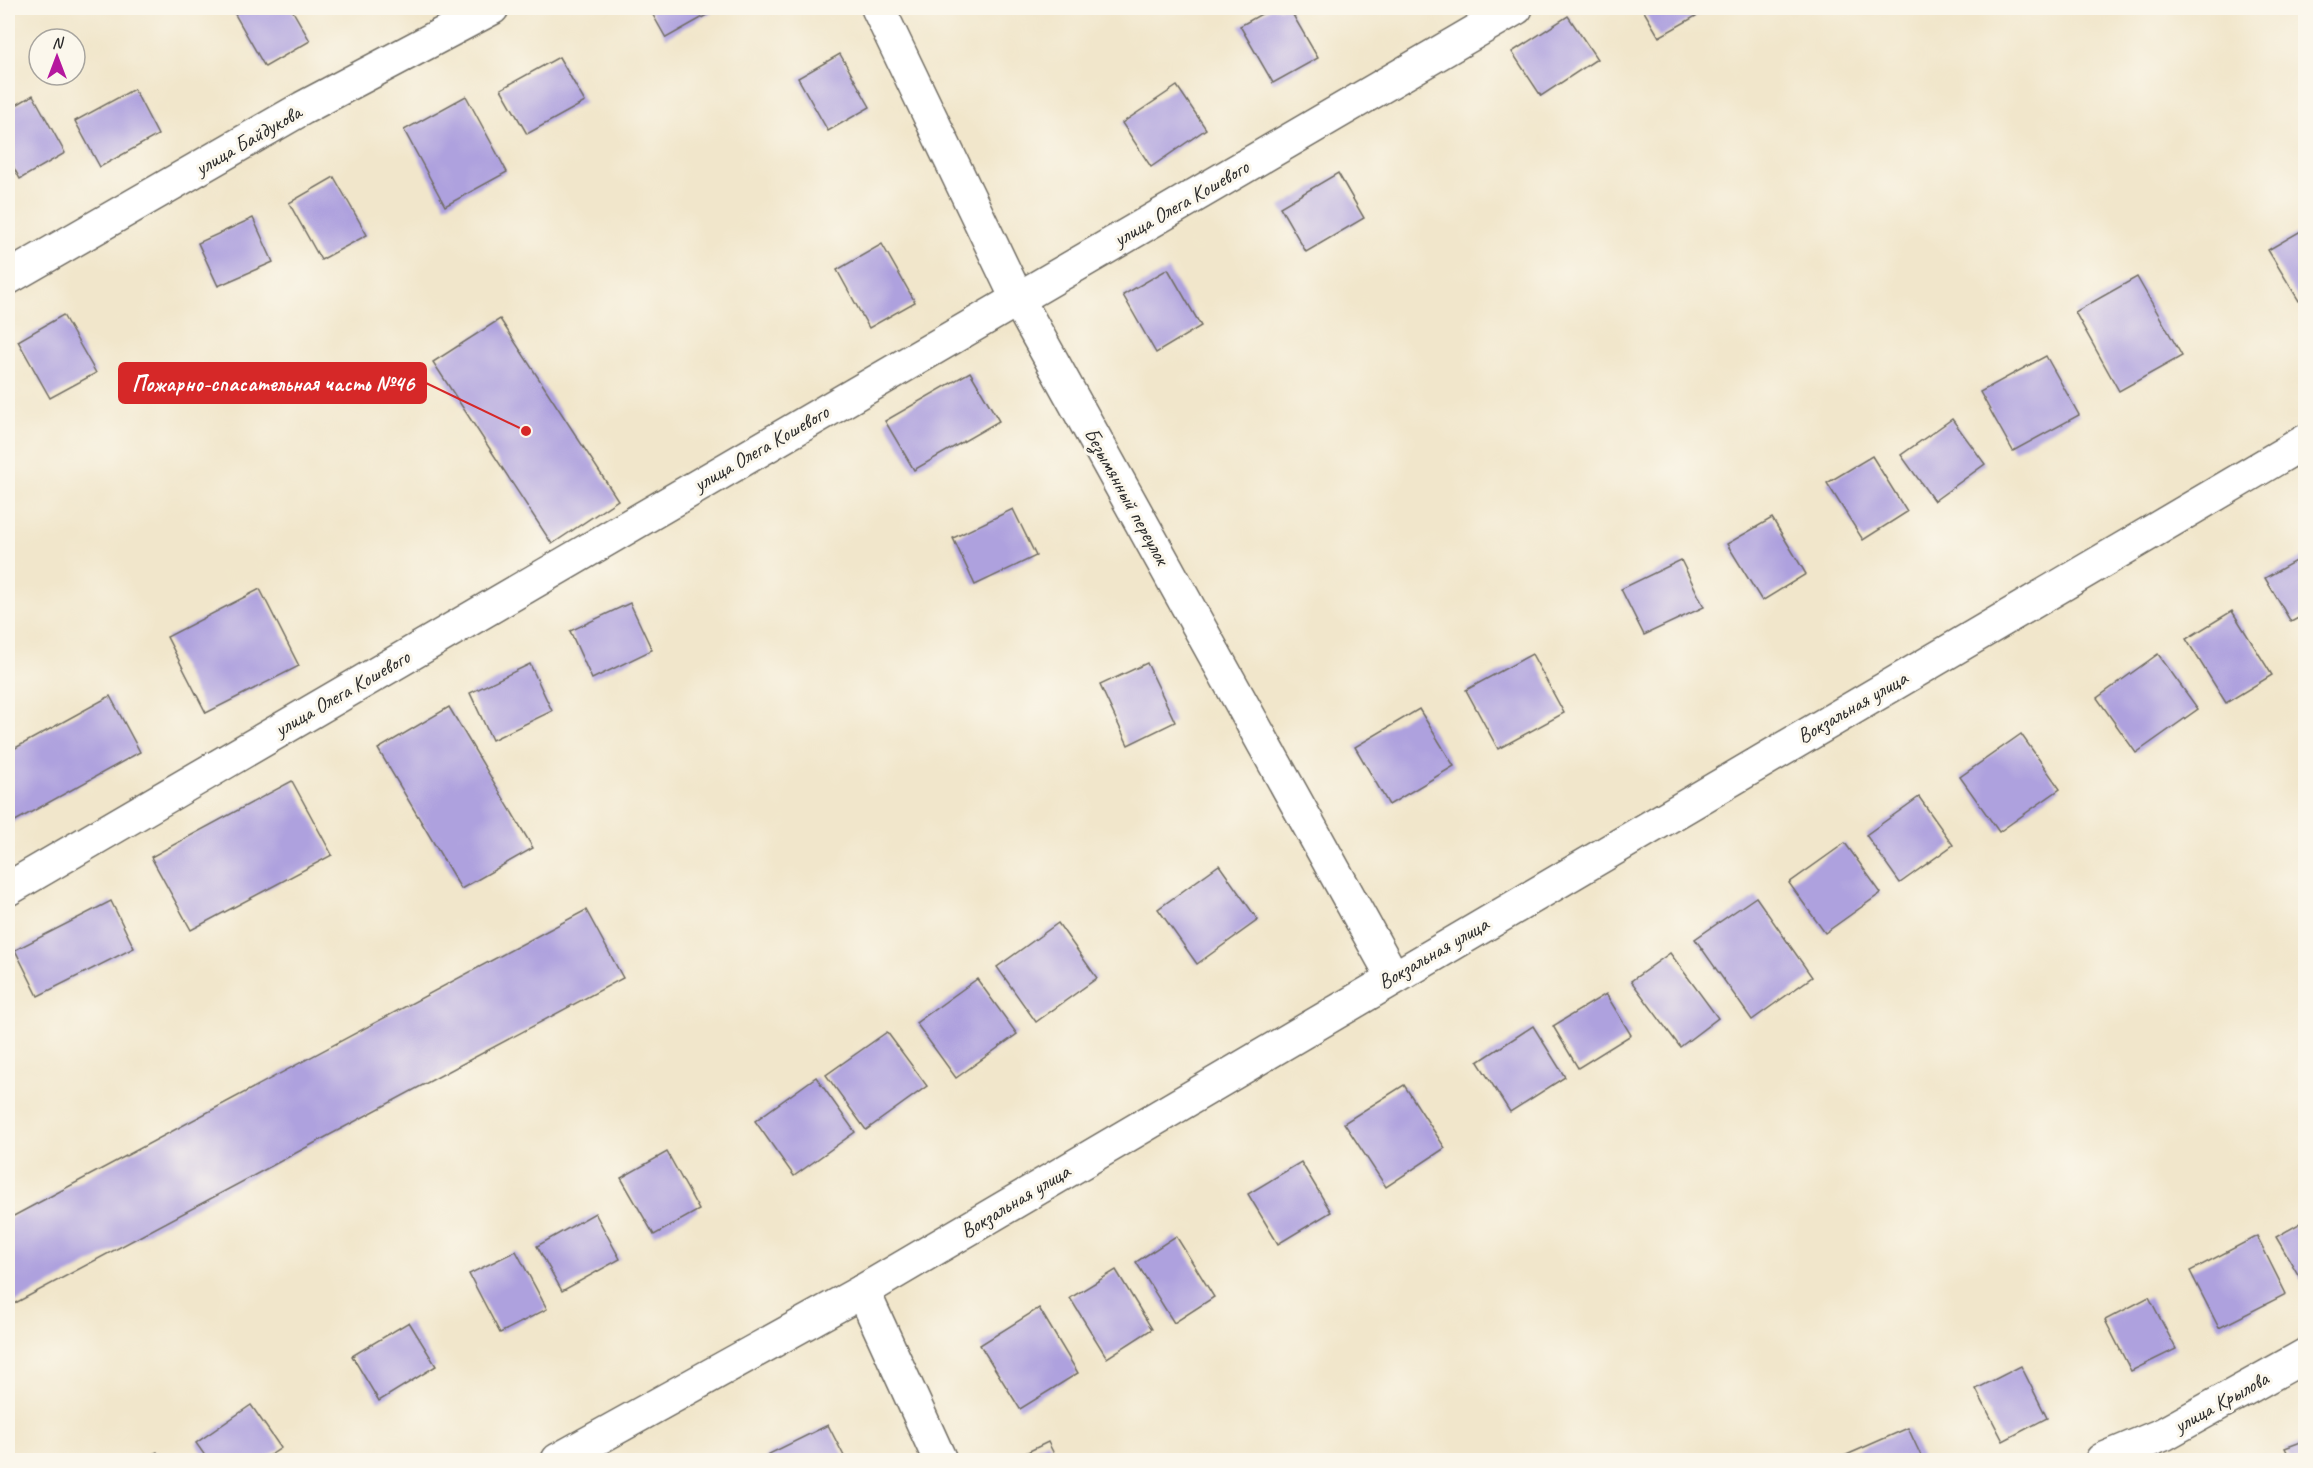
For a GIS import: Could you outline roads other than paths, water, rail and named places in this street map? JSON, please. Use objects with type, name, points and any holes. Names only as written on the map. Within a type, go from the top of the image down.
[{"type":"street","name":"улица Байдукова","points":[[8,278],[303,108],[492,8]]},
{"type":"street","name":"Безымянный переулок","points":[[878,8],[1017,298],[1393,976]]},
{"type":"street","name":"улица Олега Кошевого","points":[[8,889],[1516,8]]},
{"type":"street","name":"Вокзальная улица","points":[[558,1461],[863,1291],[1393,976],[2306,441]]},
{"type":"street","points":[[863,1291],[940,1461]]},
{"type":"street","name":"улица Крылова","points":[[2102,1461],[2164,1434],[2306,1355]]},
{"type":"place","name":"Пожарно-спасательная часть №46","points":[[526,431]]}]
